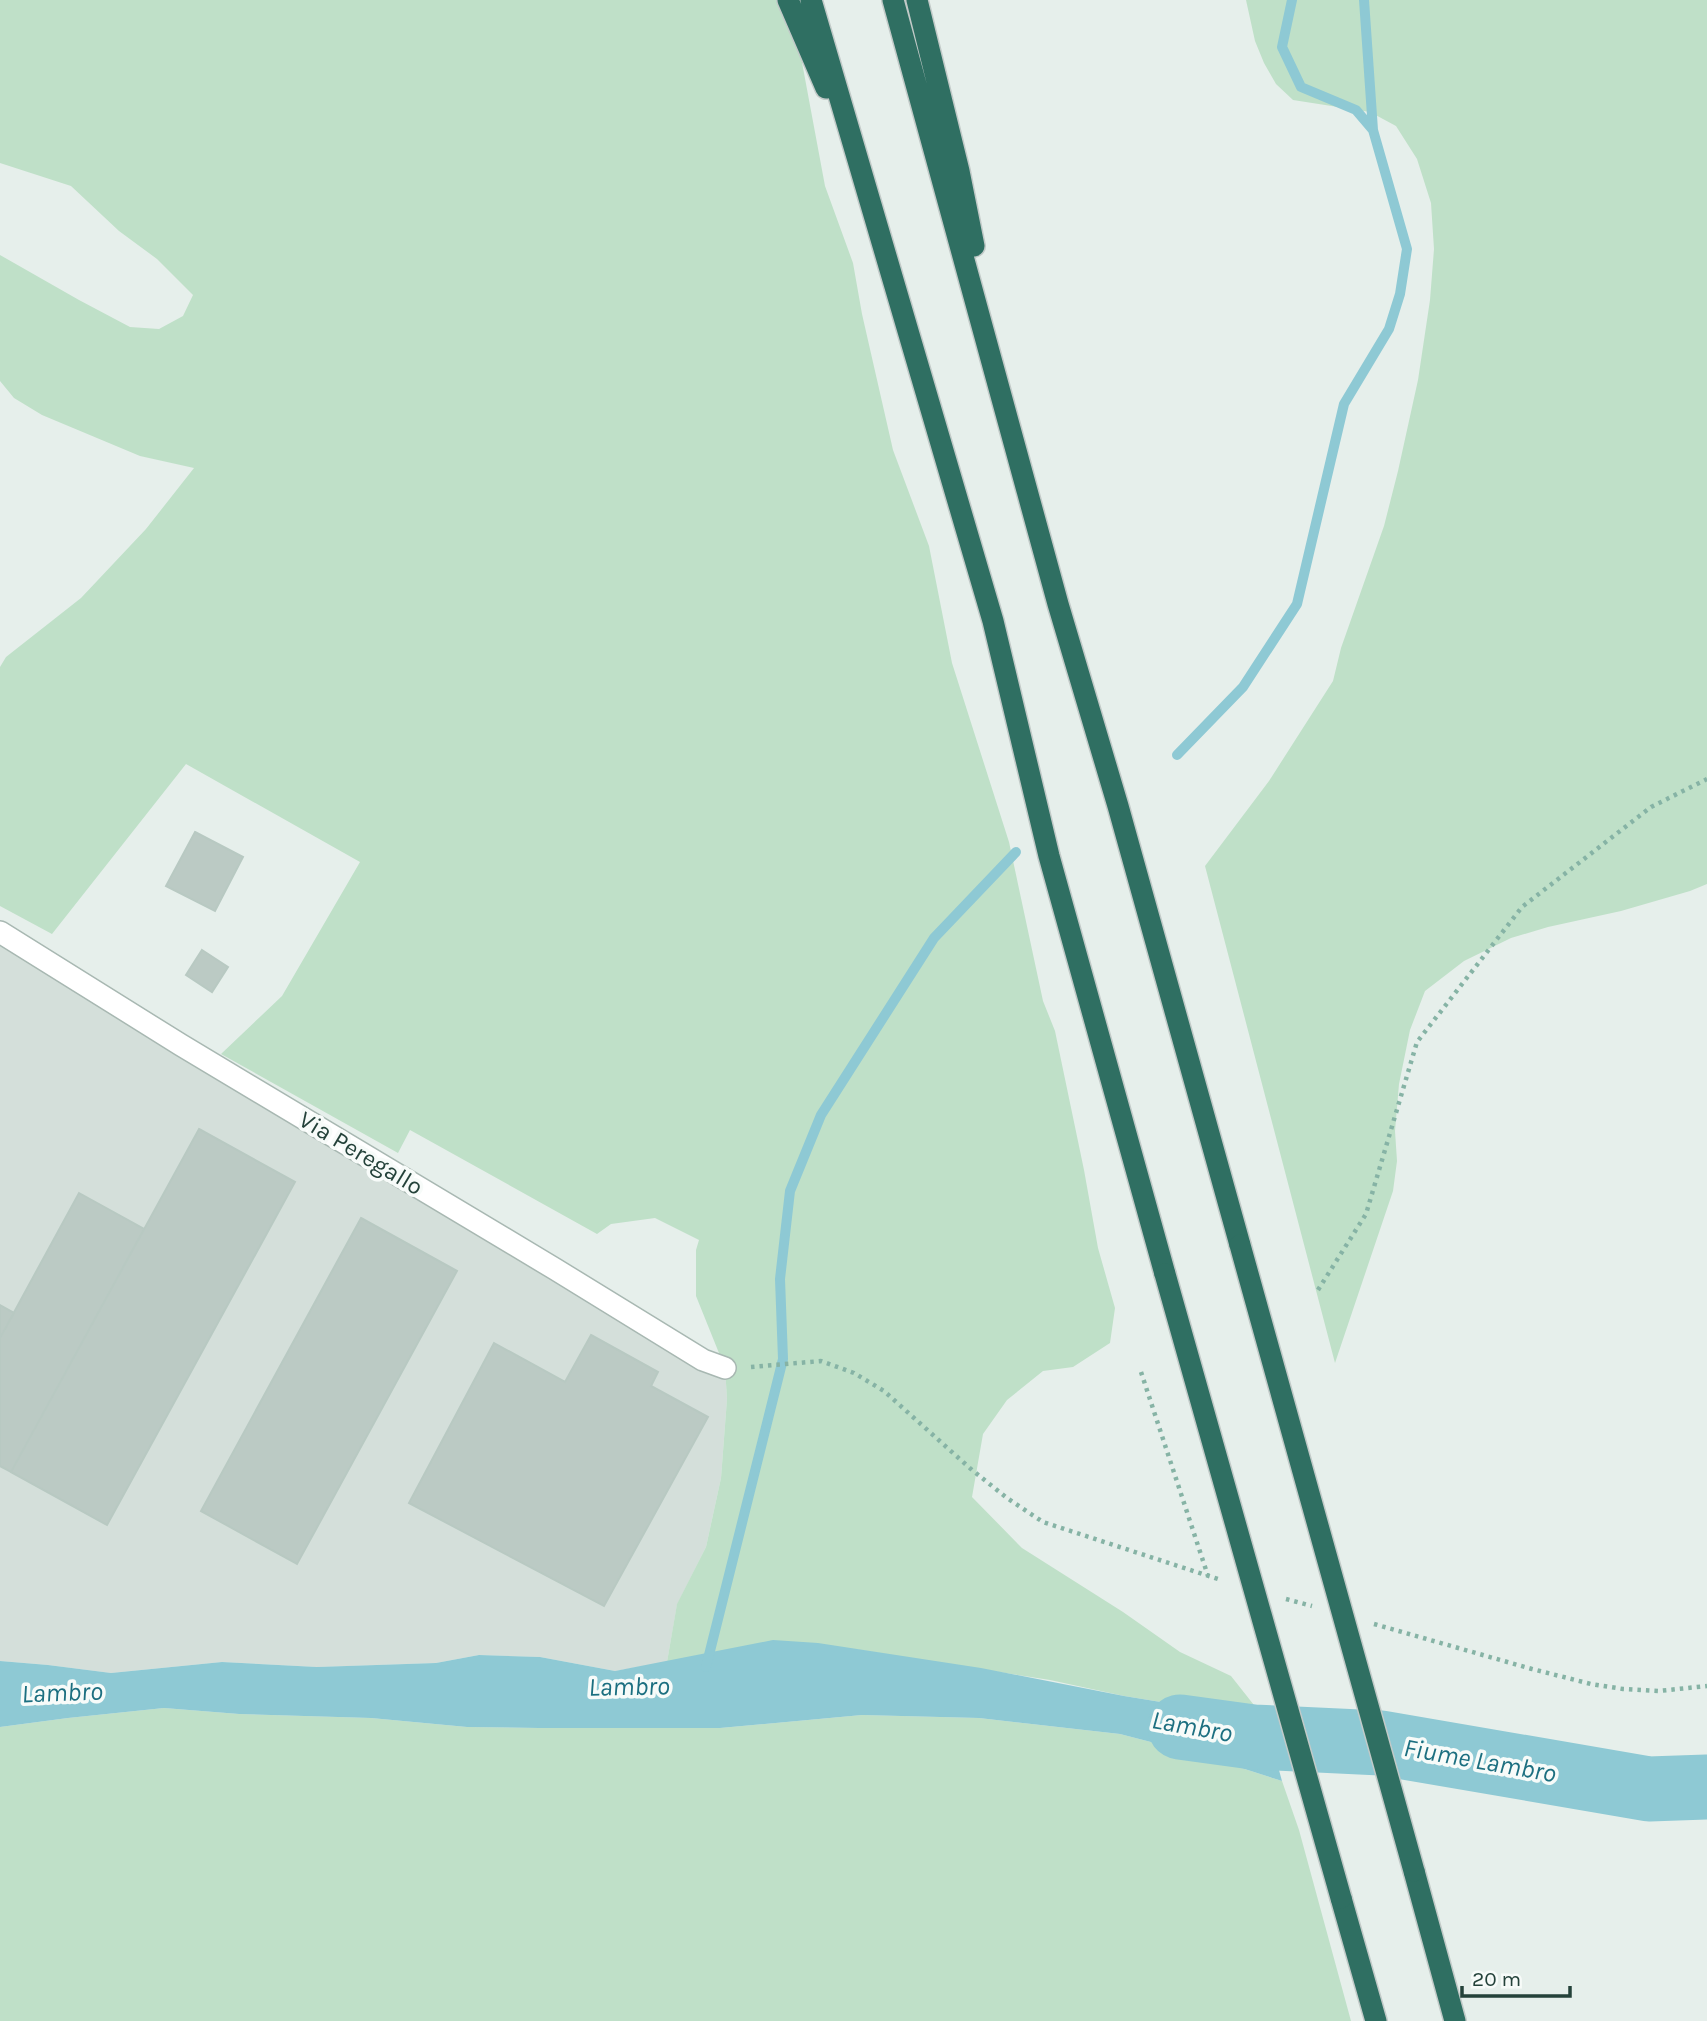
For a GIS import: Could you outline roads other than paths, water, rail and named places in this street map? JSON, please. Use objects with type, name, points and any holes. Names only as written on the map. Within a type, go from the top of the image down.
[{"type":"highway","points":[[788,0],[861,167]]},
{"type":"highway","points":[[811,0],[993,621],[1049,856],[1376,2021]]},
{"type":"highway","points":[[893,0],[1058,604],[1118,806],[1455,2021]]},
{"type":"highway","points":[[917,0],[959,171],[1007,416]]},
{"type":"street","name":"Via Peregallo","points":[[0,932],[181,1045],[703,1360],[726,1368]]},
{"type":"water","name":"Lambro","points":[[773,1640],[818,1643],[981,1668],[1124,1696],[1265,1719],[1282,1781],[1201,1755],[1120,1734],[979,1718],[862,1715],[720,1728],[539,1728],[467,1727],[371,1718],[239,1714],[164,1708],[0,1727],[0,1661],[111,1673],[222,1662],[317,1667],[436,1663],[479,1655],[540,1657],[615,1671]]},
{"type":"waterway","points":[[1292,0],[1282,47],[1301,87],[1356,110],[1373,130]]},
{"type":"waterway","points":[[1177,755],[1243,687],[1297,604],[1344,404],[1389,329],[1400,294],[1407,249],[1373,130],[1364,0]]},
{"type":"waterway","points":[[706,1667],[783,1359],[780,1279],[790,1191],[821,1115],[934,938],[1016,852]]},
{"type":"waterway","name":"Fiume Lambro","points":[[1180,1727],[1253,1737],[1381,1743],[1649,1789],[1707,1787]]}]
